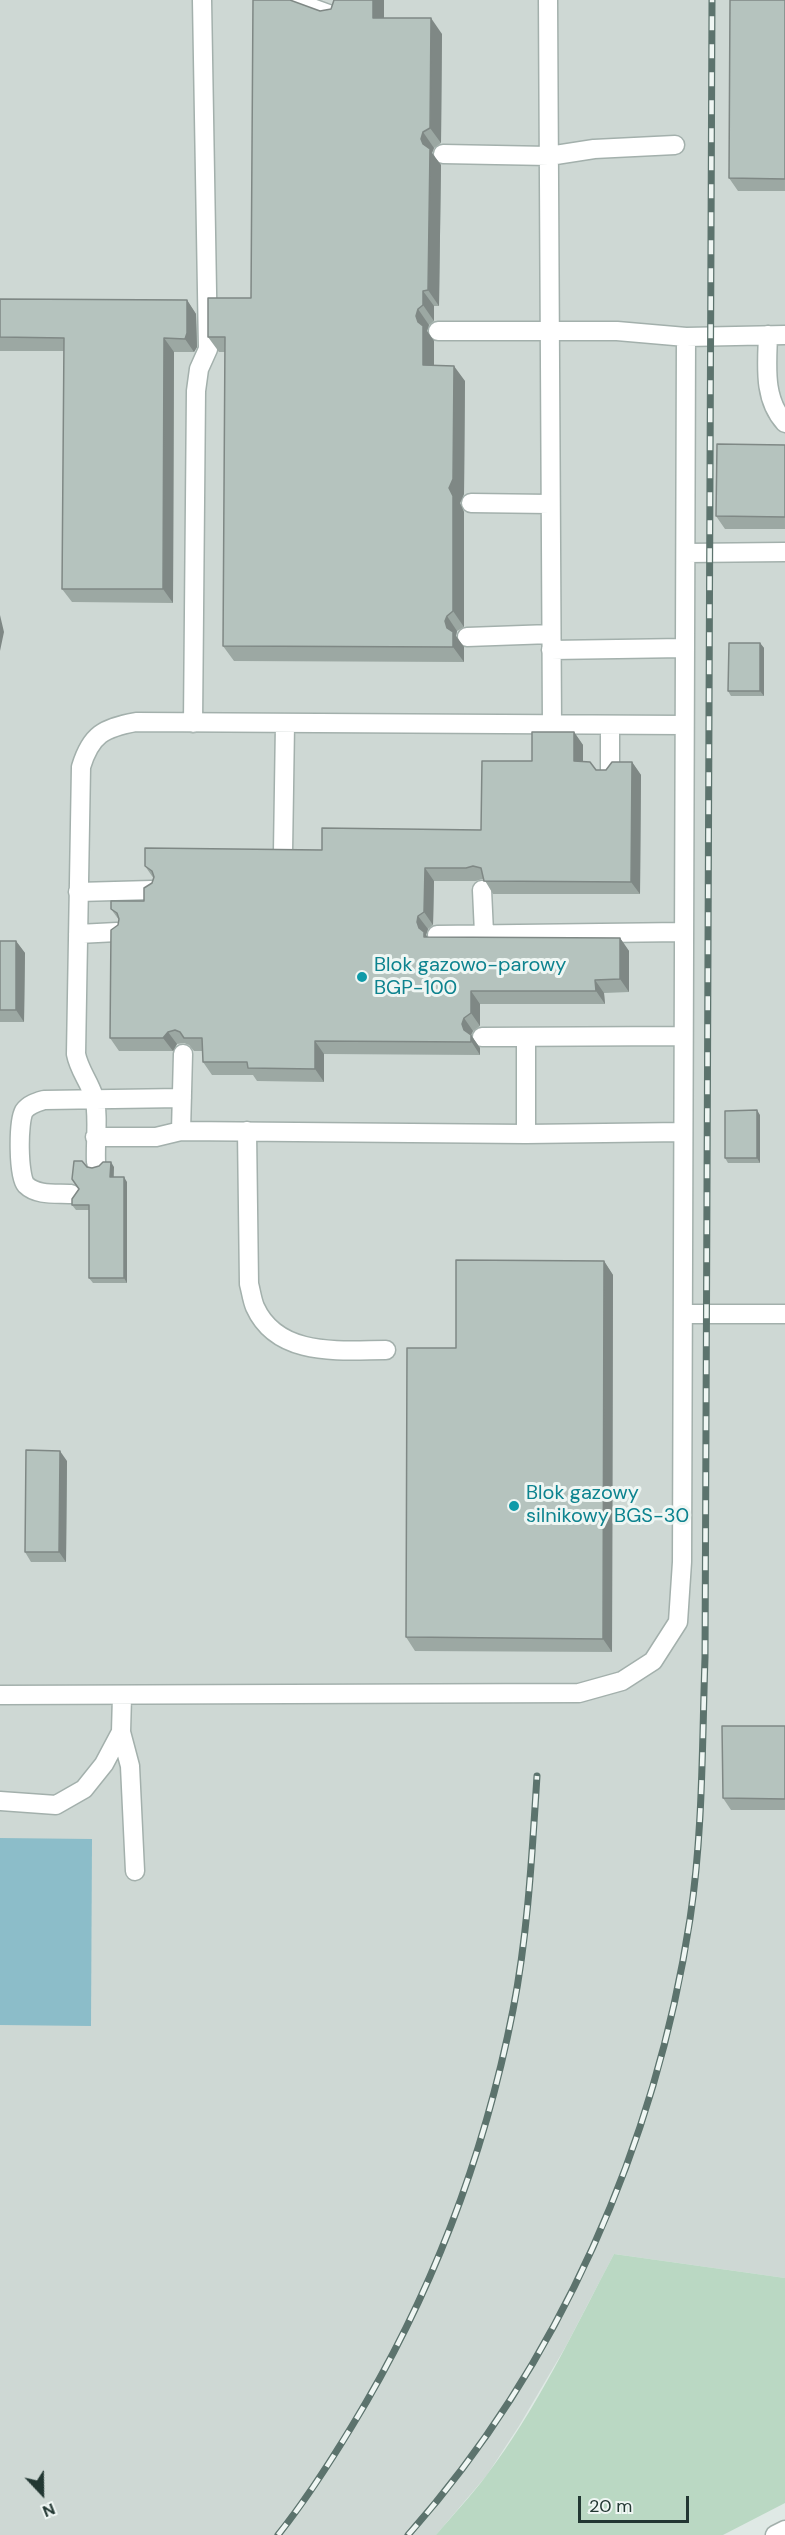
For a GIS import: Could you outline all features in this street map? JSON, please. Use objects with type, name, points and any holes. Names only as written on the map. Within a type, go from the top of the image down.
[{"type":"street","points":[[193,723],[196,391],[199,369],[208,349],[202,0]]},
{"type":"street","points":[[290,0],[334,16]]},
{"type":"street","points":[[548,0],[552,725]]},
{"type":"street","points":[[443,154],[549,156],[594,149],[675,145]]},
{"type":"street","points":[[438,331],[617,331],[686,337],[776,335],[767,380],[771,400],[778,415],[785,423]]},
{"type":"street","points":[[0,1695],[579,1693],[622,1681],[653,1660],[678,1622],[682,1562],[686,337]]},
{"type":"street","points":[[471,503],[550,504]]},
{"type":"street","points":[[686,553],[785,552]]},
{"type":"street","points":[[467,637],[684,648]]},
{"type":"street","points":[[96,1162],[95,1099],[79,1069],[76,1054],[81,767],[86,750],[97,735],[116,726],[136,722],[683,725]]},
{"type":"street","points":[[283,852],[285,724]]},
{"type":"street","points":[[610,725],[610,773]]},
{"type":"street","points":[[78,892],[152,890]]},
{"type":"street","points":[[482,890],[484,933]]},
{"type":"street","points":[[78,934],[117,932]]},
{"type":"street","points":[[437,934],[683,932]]},
{"type":"street","points":[[482,1037],[683,1036]]},
{"type":"street","points":[[526,1038],[526,1134]]},
{"type":"street","points":[[181,1131],[183,1054]]},
{"type":"street","points":[[71,1194],[44,1193],[32,1190],[24,1183],[20,1173],[21,1124],[23,1112],[31,1104],[44,1100],[182,1098]]},
{"type":"street","points":[[95,1137],[156,1137],[181,1131],[526,1134],[683,1132]]},
{"type":"street","points":[[247,1131],[249,1284],[255,1307],[270,1328],[287,1340],[316,1349],[387,1350]]},
{"type":"street","points":[[683,1314],[785,1314]]},
{"type":"street","points":[[122,1696],[121,1732],[130,1767],[135,1871]]},
{"type":"street","points":[[0,1801],[56,1804],[70,1798],[84,1789],[104,1764],[121,1732]]},
{"type":"street","points":[[775,2535],[785,2530]]},
{"type":"shaded area","points":[[0,0],[785,0],[785,2278],[614,2254],[566,2346],[519,2426],[487,2475],[436,2535],[0,2535]]},
{"type":"green space","points":[[614,2254],[785,2278],[785,2503],[723,2535],[436,2535],[480,2483],[522,2424]]},
{"type":"water","points":[[0,1838],[92,1839],[91,2026],[0,2025]]},
{"type":"building","points":[[253,0],[290,0],[320,11],[331,9],[334,0],[373,0],[373,18],[431,18],[430,128],[423,132],[421,139],[423,144],[430,149],[428,290],[423,291],[423,305],[418,309],[416,316],[418,322],[423,326],[423,365],[454,366],[453,479],[449,488],[453,496],[453,611],[445,621],[447,628],[453,632],[453,647],[223,646],[225,337],[208,337],[208,298],[251,298]]},
{"type":"building","points":[[730,0],[785,0],[785,179],[729,178]]},
{"type":"building","points":[[0,299],[187,300],[185,339],[164,338],[163,589],[62,589],[64,338],[0,337]]},
{"type":"building","points":[[717,444],[785,445],[785,517],[716,516]]},
{"type":"building","points":[[729,643],[760,643],[760,691],[728,691]]},
{"type":"building","name":"Blok gazowo-parowy BGP-100","points":[[532,732],[574,732],[574,761],[590,762],[596,770],[606,770],[612,762],[632,762],[631,882],[484,881],[481,868],[473,866],[425,868],[424,912],[418,916],[419,928],[424,932],[424,937],[620,938],[620,979],[595,980],[596,991],[471,991],[471,1013],[464,1018],[462,1024],[464,1030],[471,1035],[471,1042],[315,1041],[315,1069],[248,1068],[247,1062],[203,1062],[202,1038],[184,1038],[180,1032],[175,1030],[168,1032],[163,1038],[110,1038],[111,930],[118,925],[119,919],[117,913],[111,909],[111,901],[144,901],[144,888],[152,883],[154,877],[152,871],[145,866],[145,848],[322,850],[322,828],[481,830],[482,761],[532,761]]},
{"type":"building","points":[[0,941],[16,941],[16,1010],[0,1010]]},
{"type":"building","points":[[757,1110],[757,1158],[725,1158],[725,1111]]},
{"type":"building","points":[[74,1161],[82,1161],[87,1167],[92,1168],[103,1162],[111,1162],[110,1177],[124,1177],[124,1278],[89,1278],[89,1205],[72,1205],[72,1199],[79,1189],[72,1179]]},
{"type":"building","name":"Blok gazowy silnikowy BGS-30","points":[[456,1260],[604,1261],[603,1639],[406,1637],[407,1348],[456,1348]]},
{"type":"building","points":[[26,1450],[60,1451],[59,1552],[25,1552]]},
{"type":"building","points":[[722,1726],[785,1726],[785,1799],[723,1798]]},
{"type":"railway","points":[[408,2535],[462,2469],[511,2399],[555,2324],[593,2247],[626,2168],[653,2086],[674,2003],[694,1887],[701,1789],[705,1658],[712,0]]},
{"type":"railway","points":[[278,2535],[326,2468],[352,2426],[406,2328],[430,2277],[470,2173],[501,2065],[518,1981],[529,1893],[537,1776]]},
{"type":"place","name":"Blok gazowo-parowy BGP-100","points":[[362,977]]},
{"type":"place","name":"Blok gazowy silnikowy BGS-30","points":[[514,1506]]}]
